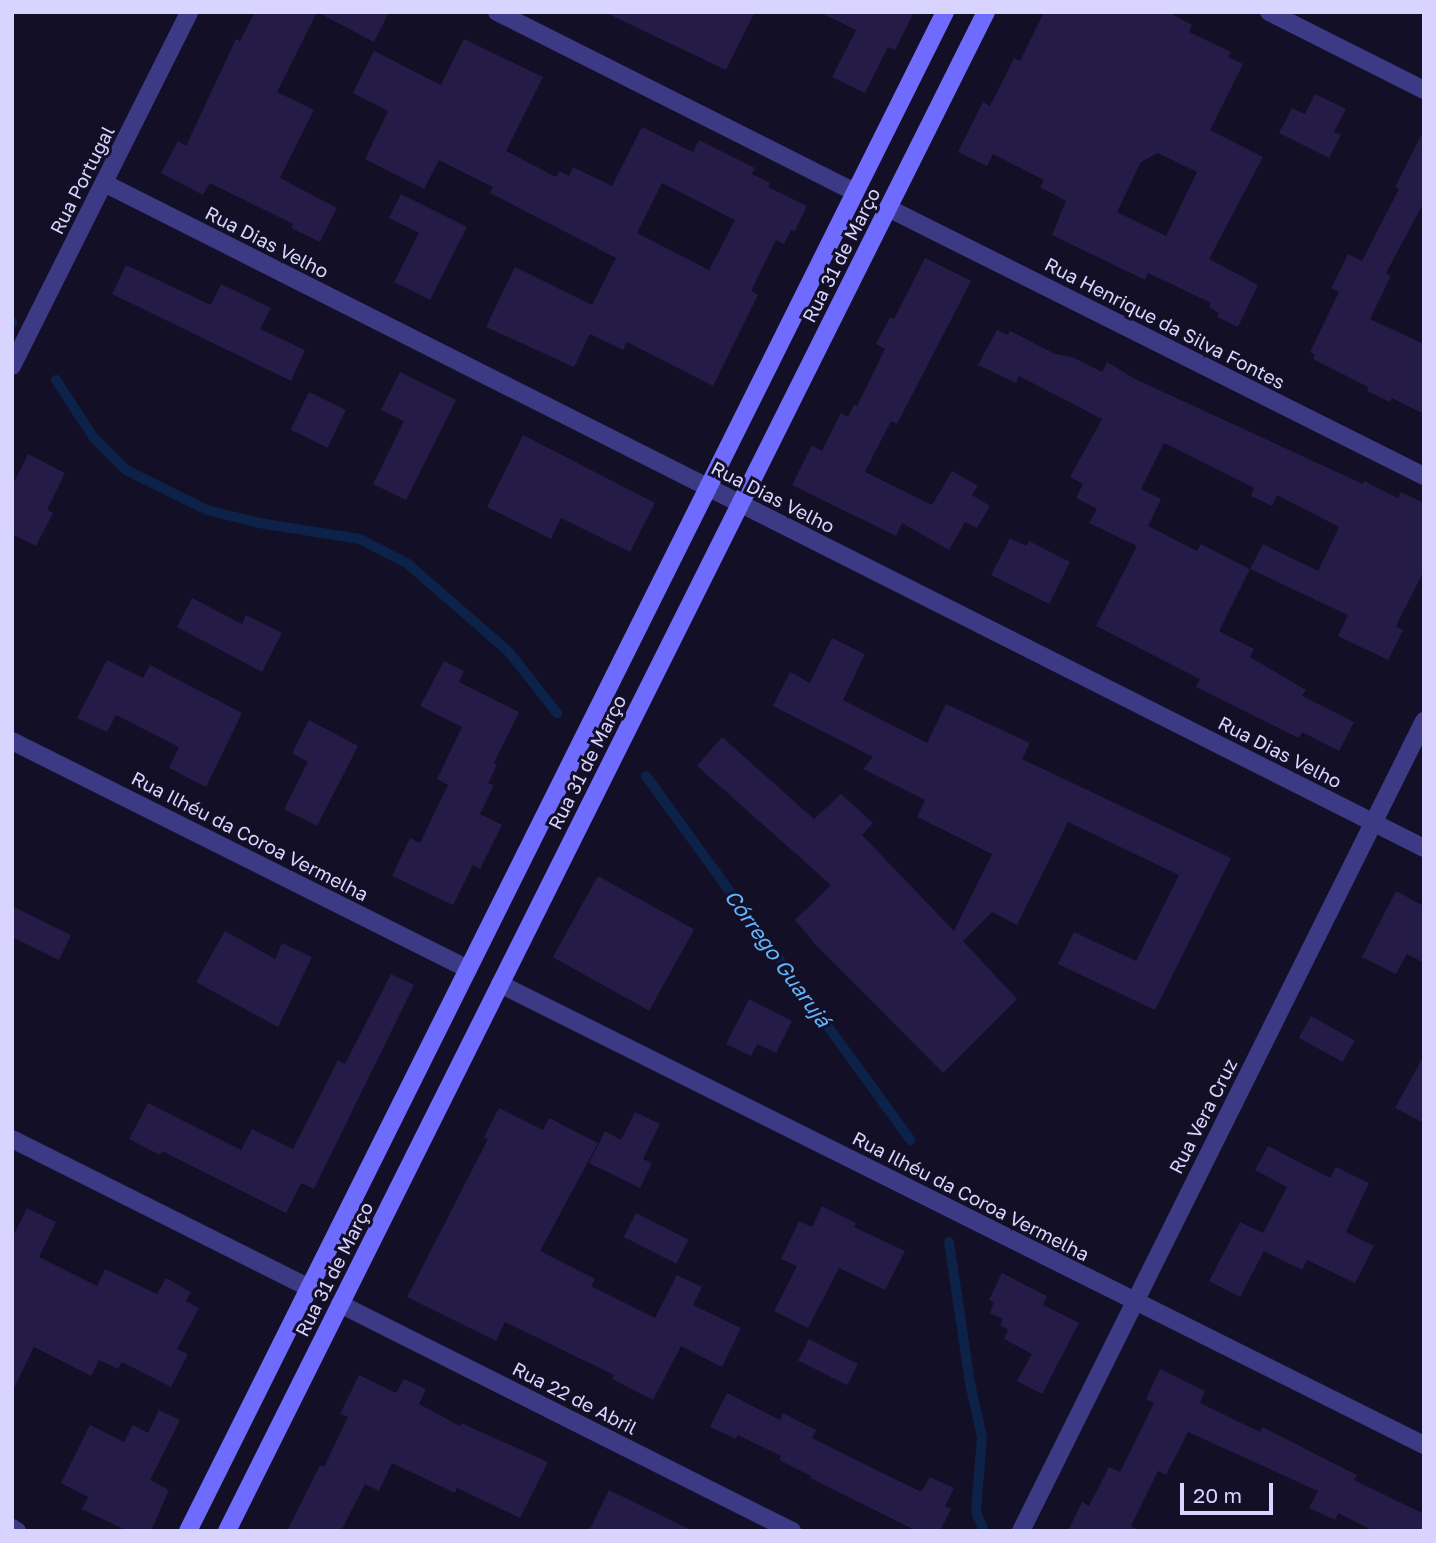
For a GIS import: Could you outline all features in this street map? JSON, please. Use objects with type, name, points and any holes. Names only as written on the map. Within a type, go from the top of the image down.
[{"type":"main road","name":"Rua 31 de Março","points":[[188,1531],[945,12]]},
{"type":"main road","name":"Rua 31 de Março","points":[[227,1531],[986,12]]},
{"type":"street","name":"Rua Portugal","points":[[12,365],[189,12]]},
{"type":"street","points":[[496,12],[855,192]]},
{"type":"street","points":[[1269,12],[1424,90]]},
{"type":"street","name":"Rua Dias Velho","points":[[104,183],[1424,848]]},
{"type":"street","name":"Rua Henrique da Silva Fontes","points":[[888,208],[1424,476]]},
{"type":"street","name":"Rua Vera Cruz","points":[[1021,1531],[1424,721]]},
{"type":"street","name":"Rua Ilhéu da Coroa Vermelha","points":[[12,741],[468,969]]},
{"type":"street","name":"Rua Ilhéu da Coroa Vermelha","points":[[500,984],[1424,1445]]},
{"type":"street","points":[[12,1139],[309,1288]]},
{"type":"street","name":"Rua 22 de Abril","points":[[340,1304],[792,1531]]},
{"type":"street","points":[[12,1528],[17,1531]]},
{"type":"building","points":[[255,12],[317,12],[277,92],[314,110],[280,178],[337,208],[320,242],[291,228],[293,224],[210,183],[203,195],[161,173],[178,141],[186,146],[236,39],[240,41]]},
{"type":"building","points":[[317,12],[389,12],[374,42]]},
{"type":"building","points":[[604,12],[755,12],[726,70]]},
{"type":"building","points":[[819,12],[914,12],[895,50],[888,47],[865,93],[832,77],[856,30]]},
{"type":"building","points":[[1044,12],[1168,12],[1192,25],[1189,32],[1231,52],[1228,57],[1243,64],[1210,130],[1263,157],[1209,259],[1258,285],[1238,327],[1217,317],[1219,313],[1209,307],[1211,303],[1148,273],[1145,280],[1052,235],[1066,201],[1040,187],[1044,180],[993,154],[987,166],[958,152],[983,102],[990,106],[1014,58],[1020,61]],"holes":[[[1158,153],[1197,172],[1166,236],[1117,212],[1141,162]]]},
{"type":"building","points":[[464,39],[543,77],[506,151],[556,177],[559,171],[569,176],[573,167],[612,186],[642,127],[693,152],[699,140],[755,168],[752,174],[770,183],[768,187],[807,206],[795,231],[791,230],[784,244],[776,240],[751,291],[758,295],[713,386],[627,342],[623,350],[590,334],[574,367],[486,327],[515,267],[592,305],[616,258],[490,193],[493,187],[439,160],[424,189],[365,159],[388,111],[353,93],[374,51],[441,85]],"holes":[[[662,183],[735,220],[709,270],[637,233]]]},
{"type":"building","points":[[1315,94],[1346,109],[1334,132],[1341,135],[1329,158],[1279,133],[1292,108],[1305,114]]},
{"type":"building","points":[[1424,130],[1424,202],[1386,273],[1391,276],[1370,319],[1424,344],[1424,414],[1392,398],[1390,402],[1367,391],[1368,387],[1313,359],[1315,355],[1310,352],[1339,292],[1331,288],[1348,254],[1362,261],[1399,189],[1395,187]]},
{"type":"building","points":[[401,194],[467,227],[430,300],[394,282],[419,233],[389,218]]},
{"type":"building","points":[[925,258],[971,281],[897,424],[891,421],[865,472],[932,505],[952,471],[978,486],[972,495],[990,506],[977,528],[965,522],[949,550],[902,523],[896,536],[792,485],[812,445],[822,451],[841,413],[848,417],[854,404],[857,406],[885,349],[876,344],[890,317],[894,319]]},
{"type":"building","points":[[126,265],[211,305],[221,284],[271,308],[260,329],[305,350],[291,381],[112,294]]},
{"type":"building","points":[[997,330],[1008,335],[1010,331],[1055,354],[1072,357],[1102,372],[1107,362],[1135,379],[1363,484],[1364,481],[1398,498],[1401,492],[1424,503],[1424,571],[1396,626],[1403,630],[1388,660],[1338,636],[1348,615],[1250,569],[1219,631],[1254,649],[1250,657],[1306,690],[1302,696],[1354,722],[1339,751],[1302,732],[1299,738],[1196,687],[1200,679],[1096,626],[1137,546],[1089,523],[1097,509],[1076,498],[1083,484],[1070,477],[1102,419],[1019,376],[1016,383],[978,365]],"holes":[[[1164,443],[1254,488],[1251,496],[1272,506],[1277,495],[1339,527],[1318,571],[1263,544],[1250,569],[1201,544],[1197,551],[1148,526],[1161,499],[1141,489]]]},
{"type":"building","points":[[400,372],[456,400],[406,500],[373,484],[404,421],[381,410]]},
{"type":"building","points":[[309,392],[346,410],[327,448],[291,430]]},
{"type":"building","points":[[523,435],[655,503],[630,552],[561,518],[551,539],[487,507]]},
{"type":"building","points":[[28,454],[65,473],[47,510],[53,513],[36,546],[12,534],[12,486]]},
{"type":"building","points":[[1010,538],[1026,546],[1029,541],[1070,562],[1049,604],[991,575]]},
{"type":"building","points":[[192,598],[242,624],[246,615],[282,633],[262,672],[177,627]]},
{"type":"building","points":[[832,638],[865,654],[843,700],[927,743],[946,704],[1030,743],[1022,759],[1231,858],[1155,1010],[1058,964],[1074,932],[1136,961],[1179,875],[1068,822],[1017,925],[992,912],[963,941],[1017,999],[943,1073],[814,943],[795,920],[831,885],[697,766],[722,737],[814,819],[841,794],[873,823],[862,835],[954,931],[992,854],[917,817],[925,800],[863,769],[873,757],[773,706],[790,672],[810,683]]},
{"type":"building","points":[[107,660],[143,678],[150,665],[242,713],[206,787],[169,768],[179,747],[116,715],[107,732],[77,718]]},
{"type":"building","points":[[444,661],[464,671],[459,682],[519,712],[494,763],[497,765],[488,783],[494,785],[480,814],[502,825],[480,869],[473,865],[453,905],[392,876],[410,838],[420,843],[448,785],[437,779],[462,727],[420,706]]},
{"type":"building","points":[[309,720],[358,746],[317,826],[284,809],[308,762],[292,753]]},
{"type":"building","points":[[598,876],[694,929],[649,1011],[553,957]]},
{"type":"building","points":[[1396,891],[1424,906],[1424,963],[1407,954],[1396,974],[1362,957]]},
{"type":"building","points":[[12,906],[71,935],[59,960],[12,937]]},
{"type":"building","points":[[225,931],[275,959],[282,943],[312,957],[278,1027],[196,982]]},
{"type":"building","points":[[391,974],[414,985],[314,1189],[301,1183],[286,1213],[162,1151],[160,1155],[129,1139],[148,1103],[241,1150],[252,1129],[293,1149],[338,1060],[345,1064]]},
{"type":"building","points":[[749,999],[792,1021],[776,1053],[757,1044],[751,1056],[726,1044]]},
{"type":"building","points":[[1311,1016],[1355,1040],[1343,1062],[1299,1038]]},
{"type":"building","points":[[1424,1055],[1424,1123],[1395,1108]]},
{"type":"building","points":[[499,1108],[543,1130],[549,1118],[598,1143],[540,1251],[595,1279],[591,1286],[655,1318],[677,1275],[702,1287],[693,1305],[741,1328],[722,1367],[681,1346],[653,1400],[612,1379],[614,1375],[505,1322],[496,1341],[407,1297],[488,1139],[484,1137]]},
{"type":"building","points":[[635,1112],[660,1124],[643,1159],[652,1163],[640,1188],[589,1163],[605,1131],[621,1140]]},
{"type":"building","points":[[1268,1146],[1330,1178],[1336,1167],[1369,1183],[1346,1232],[1374,1246],[1355,1283],[1307,1260],[1302,1270],[1264,1251],[1240,1297],[1209,1281],[1240,1222],[1263,1233],[1287,1187],[1255,1170]]},
{"type":"building","points":[[822,1206],[856,1223],[854,1227],[905,1251],[885,1290],[839,1268],[808,1328],[774,1311],[797,1266],[781,1259],[799,1221],[812,1227]]},
{"type":"building","points":[[27,1208],[56,1222],[39,1257],[97,1286],[105,1269],[157,1294],[166,1278],[191,1292],[186,1301],[199,1308],[177,1349],[188,1354],[171,1387],[122,1362],[118,1369],[99,1360],[91,1376],[34,1347],[12,1392],[12,1238]]},
{"type":"building","points":[[636,1213],[689,1240],[676,1264],[624,1237]]},
{"type":"building","points":[[1002,1273],[1047,1296],[1043,1305],[1079,1323],[1042,1394],[1017,1381],[1032,1354],[1004,1339],[1008,1330],[1000,1325],[1003,1319],[990,1313],[994,1302],[989,1300]]},
{"type":"building","points":[[809,1339],[858,1364],[847,1385],[798,1360]]},
{"type":"building","points":[[1160,1369],[1205,1391],[1200,1403],[1260,1432],[1262,1427],[1357,1475],[1354,1480],[1424,1514],[1424,1531],[1374,1531],[1338,1513],[1335,1520],[1309,1508],[1318,1491],[1188,1432],[1166,1475],[1158,1471],[1131,1526],[1140,1531],[1068,1531],[1082,1502],[1089,1506],[1109,1467],[1120,1472],[1154,1403],[1146,1399]]},
{"type":"building","points":[[359,1375],[396,1393],[404,1379],[426,1389],[419,1404],[460,1426],[461,1423],[548,1462],[520,1518],[457,1488],[455,1493],[392,1463],[379,1491],[365,1484],[341,1531],[287,1531],[320,1465],[324,1467],[348,1417],[340,1414]]},
{"type":"building","points":[[727,1393],[780,1420],[783,1413],[816,1430],[812,1438],[921,1492],[930,1477],[954,1488],[945,1506],[951,1509],[940,1531],[917,1531],[810,1478],[811,1476],[779,1460],[781,1456],[738,1435],[736,1439],[710,1427]]},
{"type":"building","points":[[159,1410],[180,1420],[150,1480],[169,1490],[151,1531],[127,1531],[82,1509],[88,1497],[61,1483],[90,1425],[124,1442],[133,1425],[148,1433]]},
{"type":"building","points":[[609,1490],[693,1531],[589,1531]]},
{"type":"waterway","name":"Córrego Guarujá","points":[[56,380],[94,438],[126,470],[207,510],[259,523],[360,539],[408,564],[509,652],[557,713]]},
{"type":"waterway","name":"Córrego Guarujá","points":[[646,776],[910,1140]]},
{"type":"waterway","name":"Córrego Guarujá","points":[[949,1242],[970,1383],[982,1437],[976,1512],[984,1531]]}]
